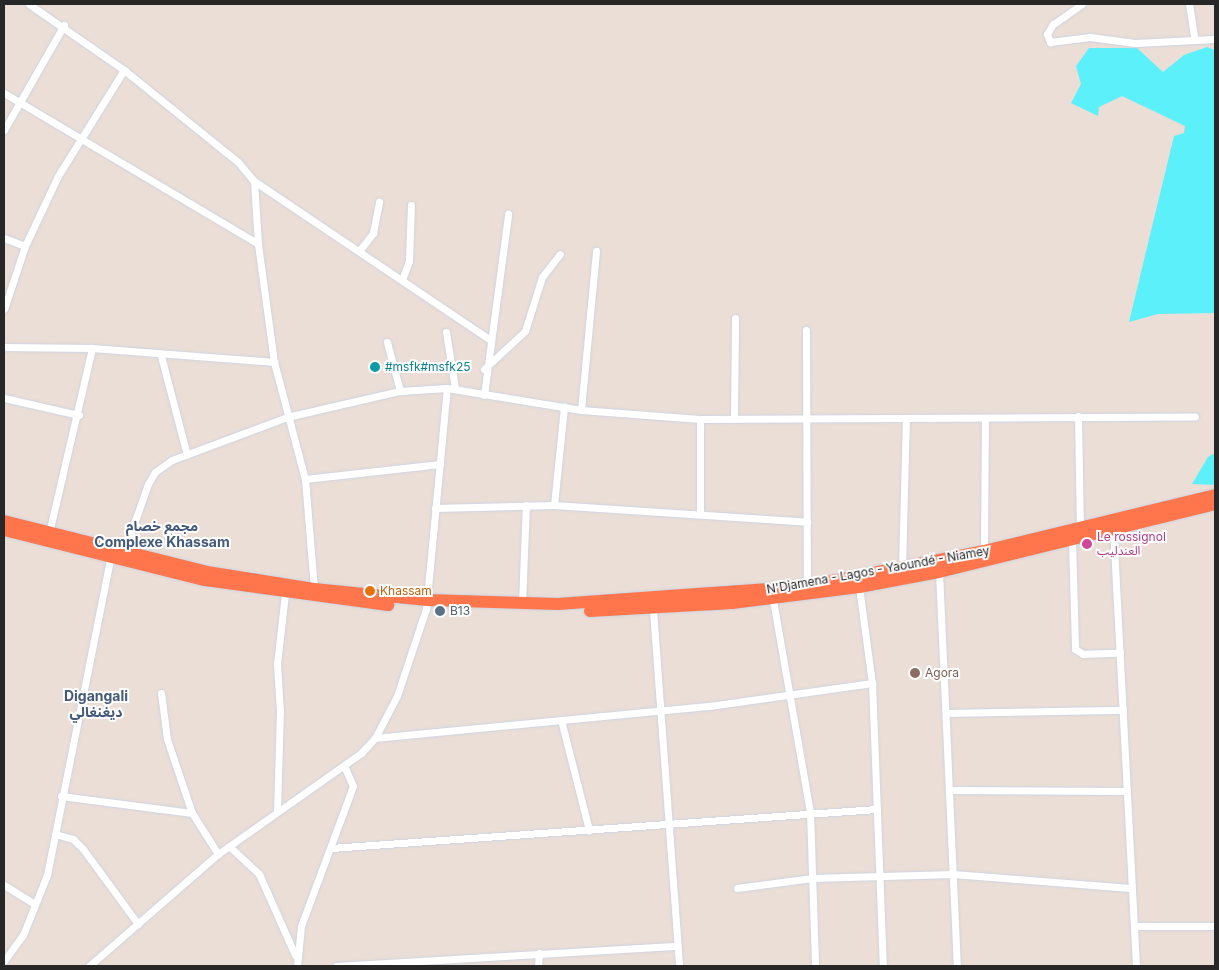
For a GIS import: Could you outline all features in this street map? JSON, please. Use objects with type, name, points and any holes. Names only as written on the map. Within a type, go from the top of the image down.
[{"type":"highway","name":"N'Djamena - Lagos - Yaoundé - Niamey","points":[[4,530],[110,559],[285,594],[427,604],[653,610],[773,600],[859,587],[938,572],[1215,498]]},
{"type":"highway","name":"N'Djamena - Lagos - Yaoundé - Niamey","points":[[4,520],[124,552],[314,589],[427,604],[642,601],[807,586],[984,551],[1077,536]]},
{"type":"street","points":[[29,4],[64,25],[124,70],[238,162],[254,181],[488,338]]},
{"type":"street","points":[[1082,4],[1053,24],[1047,34],[1050,42],[1090,37],[1135,43],[1215,39]]},
{"type":"street","points":[[1189,4],[1195,40]]},
{"type":"street","points":[[4,130],[64,25]]},
{"type":"street","points":[[4,309],[25,246],[82,136],[124,70]]},
{"type":"street","points":[[4,93],[82,136],[258,244]]},
{"type":"street","points":[[254,181],[258,244],[274,362],[286,417],[305,479],[314,589]]},
{"type":"street","points":[[359,251],[373,233],[379,202]]},
{"type":"street","points":[[402,280],[409,261],[410,205]]},
{"type":"street","points":[[484,395],[484,369],[488,338],[508,214]]},
{"type":"street","points":[[4,238],[25,246]]},
{"type":"street","points":[[581,410],[596,252]]},
{"type":"street","points":[[484,369],[526,331],[542,277],[560,254]]},
{"type":"street","points":[[734,419],[735,318]]},
{"type":"street","points":[[806,330],[808,420],[807,586]]},
{"type":"street","points":[[89,966],[218,854],[344,766],[375,738],[397,696],[427,604],[435,508],[451,388],[446,332]]},
{"type":"street","points":[[388,342],[400,391]]},
{"type":"street","points":[[4,347],[92,348],[161,356],[274,362]]},
{"type":"street","points":[[49,533],[79,415],[92,348]]},
{"type":"street","points":[[161,356],[187,455]]},
{"type":"street","points":[[124,552],[155,472],[187,455],[286,417],[400,391],[451,388],[581,410],[700,419],[808,420],[1195,416]]},
{"type":"street","points":[[4,398],[79,415]]},
{"type":"street","points":[[554,505],[564,407]]},
{"type":"street","points":[[1078,416],[1075,649],[1083,654],[1120,653]]},
{"type":"street","points":[[902,568],[906,418]]},
{"type":"street","points":[[984,551],[985,418]]},
{"type":"street","points":[[700,419],[700,512]]},
{"type":"street","points":[[305,479],[440,464]]},
{"type":"street","points":[[522,603],[526,505]]},
{"type":"street","points":[[435,508],[554,505],[700,512],[807,522]]},
{"type":"street","points":[[1113,526],[1128,791],[1130,888],[1136,966]]},
{"type":"street","points":[[4,961],[22,935],[47,875],[61,796],[110,559]]},
{"type":"street","points":[[938,572],[952,790],[957,966]]},
{"type":"street","points":[[859,587],[872,683],[883,966]]},
{"type":"street","points":[[277,811],[280,712],[277,664],[285,594]]},
{"type":"street","points":[[773,600],[810,812],[816,966]]},
{"type":"street","points":[[653,610],[680,966]]},
{"type":"street","points":[[375,738],[660,711],[789,696],[872,683]]},
{"type":"street","points":[[161,693],[167,739],[192,813],[218,854]]},
{"type":"street","points":[[947,714],[1123,710]]},
{"type":"street","points":[[561,720],[589,830]]},
{"type":"street","points":[[295,955],[353,786],[351,774],[344,766]]},
{"type":"street","points":[[952,790],[1128,791]]},
{"type":"street","points":[[61,796],[192,813]]},
{"type":"street","points":[[331,848],[810,812],[877,809]]},
{"type":"street","points":[[55,834],[73,839],[83,849],[138,924]]},
{"type":"street","points":[[229,846],[259,874],[295,955],[297,966]]},
{"type":"street","points":[[737,888],[812,878],[881,878],[953,874],[1130,888]]},
{"type":"street","points":[[4,885],[35,904]]},
{"type":"street","points":[[1134,926],[1215,926]]},
{"type":"street","points":[[336,966],[677,946]]},
{"type":"street","points":[[538,966],[539,953]]},
{"type":"water","points":[[1207,47],[1215,50],[1215,313],[1158,314],[1129,322],[1174,136],[1184,133],[1185,126],[1122,96],[1099,107],[1098,116],[1071,103],[1081,84],[1076,66],[1089,48],[1137,48],[1163,72],[1184,55]]},
{"type":"water","points":[[1215,453],[1215,485],[1192,484],[1208,457]]},
{"type":"place","name":"#msfk#msfk25","points":[[375,367]]},
{"type":"place","name":"Le rossignol العندليب","points":[[1087,544]]},
{"type":"place","name":"Khassam","points":[[370,591]]},
{"type":"place","name":"B13","points":[[440,611]]},
{"type":"place","name":"Agora","points":[[915,673]]},
{"type":"district","name":"مجمع خصام Complexe Khassam","points":[[162,534]]},
{"type":"district","name":"Digangali ديغنغالي","points":[[96,704]]}]
